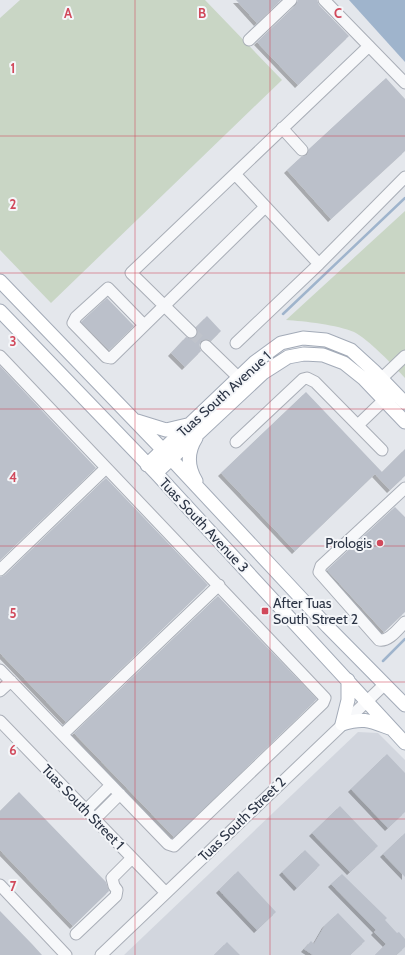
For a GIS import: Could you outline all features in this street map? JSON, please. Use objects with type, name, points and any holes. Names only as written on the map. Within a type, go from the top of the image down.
[{"type":"main road","name":"Tuas South Avenue 3","points":[[0,281],[167,454],[328,627],[405,705]]},
{"type":"main road","name":"Tuas South Avenue 3","points":[[0,311],[151,469],[405,743]]},
{"type":"main road","name":"Tuas South Avenue 1","points":[[167,454],[189,424],[255,362],[281,343],[303,338],[326,340],[351,350],[382,378],[405,403]]},
{"type":"main road","name":"Tuas South Avenue 1","points":[[151,469],[167,454],[203,428],[275,364],[288,357],[304,354],[323,355],[344,363],[364,379],[405,422]]},
{"type":"main road","points":[[132,419],[166,430],[189,424]]},
{"type":"main road","points":[[200,490],[193,477],[188,460],[191,447],[203,428]]},
{"type":"main road","points":[[348,680],[348,700],[342,724],[360,719],[393,729]]},
{"type":"street","points":[[249,40],[291,0]]},
{"type":"street","points":[[324,0],[405,83]]},
{"type":"street","points":[[191,332],[131,273],[369,46]]},
{"type":"street","points":[[282,128],[302,150]]},
{"type":"street","points":[[235,174],[319,264]]},
{"type":"street","points":[[236,343],[319,264],[405,177]]},
{"type":"street","points":[[144,325],[108,288],[76,317],[73,323],[107,358],[110,358],[144,325],[265,206]]},
{"type":"street","points":[[206,346],[239,378]]},
{"type":"street","points":[[0,356],[324,695],[324,700],[174,846],[168,844],[63,734],[1,672]]},
{"type":"street","points":[[382,378],[405,356]]},
{"type":"street","points":[[236,442],[307,378],[315,382],[382,450]]},
{"type":"street","points":[[358,425],[384,400]]},
{"type":"street","points":[[0,570],[106,468]]},
{"type":"street","points":[[405,488],[321,566],[319,572],[320,575],[379,640],[388,638],[405,622]]},
{"type":"street","points":[[63,734],[219,585]]},
{"type":"street","points":[[0,691],[11,681]]},
{"type":"street","name":"Tuas South Street 2","points":[[101,955],[385,684]]},
{"type":"street","name":"Tuas South Street 1","points":[[0,721],[166,893]]},
{"type":"street","points":[[86,810],[111,785]]},
{"type":"street","points":[[95,819],[120,794]]},
{"type":"street","points":[[76,934],[116,896],[117,890],[112,878],[132,858]]},
{"type":"street","points":[[0,885],[66,955]]},
{"type":"shaded area","points":[[358,732],[378,733],[405,760],[405,955],[124,955]]},
{"type":"green space","points":[[20,0],[205,0],[282,80],[51,303],[0,250],[0,18]]},
{"type":"green space","points":[[405,211],[405,378],[373,346],[354,332],[330,325],[286,320]]},
{"type":"water","points":[[349,0],[405,0],[405,62]]},
{"type":"building","points":[[236,0],[281,0],[257,23]]},
{"type":"building","points":[[298,0],[317,0],[319,5],[349,36],[298,85],[257,42],[296,5]]},
{"type":"building","points":[[386,78],[405,99],[405,151],[331,219],[287,170],[301,157],[307,155],[309,149]]},
{"type":"building","points":[[107,298],[134,326],[109,350],[81,322]]},
{"type":"building","points":[[207,316],[221,331],[211,341],[207,339],[201,341],[199,345],[201,351],[185,367],[171,353],[186,337],[192,339],[196,337],[198,331],[196,327]]},
{"type":"building","points":[[0,366],[96,468],[0,560]]},
{"type":"building","points":[[306,392],[382,472],[405,449],[405,476],[390,490],[375,474],[295,551],[221,473]]},
{"type":"building","points":[[106,478],[208,585],[66,722],[0,653],[0,577],[5,575]]},
{"type":"building","name":"Prologis","points":[[395,507],[405,517],[405,612],[384,632],[327,570]]},
{"type":"building","points":[[218,596],[317,699],[174,837],[74,733]]},
{"type":"building","points":[[387,754],[405,773],[405,812],[388,828],[351,789]]},
{"type":"building","points":[[19,792],[106,882],[109,891],[73,926],[0,850],[0,811]]},
{"type":"building","points":[[340,806],[378,846],[350,872],[312,833]]},
{"type":"building","points":[[405,833],[405,877],[383,854]]},
{"type":"building","points":[[305,850],[320,865],[297,888],[282,872]]},
{"type":"building","points":[[238,871],[276,912],[257,930],[219,890]]},
{"type":"building","points":[[342,874],[387,918],[385,920],[405,939],[405,947],[396,955],[375,955],[386,944],[374,932],[376,930],[331,884]]},
{"type":"building","points":[[0,911],[32,944],[42,955],[0,955]]},
{"type":"building","points":[[338,913],[365,941],[350,955],[313,955],[304,949],[311,941],[314,944],[325,925]]},
{"type":"building","points":[[227,942],[240,955],[214,955]]},
{"type":"waterway","points":[[283,314],[405,198]]},
{"type":"waterway","points":[[383,661],[405,639]]},
{"type":"tunnel","points":[[191,332],[206,346]]},
{"type":"place","name":"Prologis","points":[[380,543]]},
{"type":"place","name":"After Tuas South Street 2","points":[[265,611]]}]
